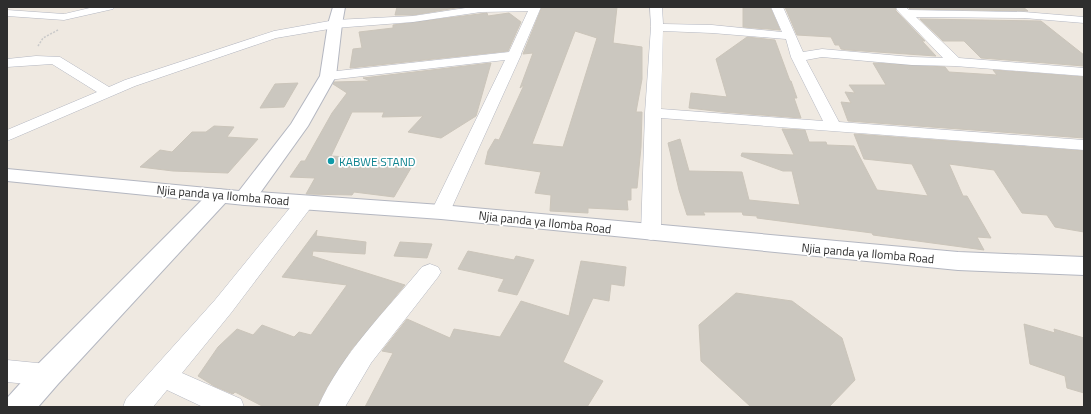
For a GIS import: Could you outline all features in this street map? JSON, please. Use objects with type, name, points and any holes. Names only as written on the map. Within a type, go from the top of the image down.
[{"type":"street","points":[[7,13],[64,17],[109,7]]},
{"type":"street","points":[[7,136],[107,92],[337,15],[413,19],[481,9],[535,7],[441,212]]},
{"type":"street","points":[[651,233],[653,113],[657,27],[656,7]]},
{"type":"street","points":[[777,7],[792,39],[798,57],[834,127]]},
{"type":"street","points":[[1015,7],[1024,16]]},
{"type":"street","points":[[903,10],[1084,20]]},
{"type":"street","points":[[903,10],[955,62]]},
{"type":"street","points":[[245,198],[299,126],[328,76],[337,15]]},
{"type":"street","points":[[657,27],[712,29],[792,39],[822,53]]},
{"type":"street","points":[[798,57],[822,53],[912,61],[955,62],[1084,72]]},
{"type":"street","points":[[328,76],[514,55]]},
{"type":"street","points":[[7,63],[55,60],[107,92]]},
{"type":"street","points":[[653,113],[1084,145]]},
{"type":"street","name":"Njia panda ya Ilomba Road","points":[[7,175],[219,196],[441,212],[958,261],[1084,266]]},
{"type":"street","points":[[19,407],[47,375],[219,196]]},
{"type":"street","points":[[136,407],[164,377],[265,254],[305,202]]},
{"type":"street","points":[[331,407],[342,386],[362,356],[430,272]]},
{"type":"street","points":[[7,371],[47,375]]},
{"type":"street","points":[[164,377],[231,407]]},
{"type":"path","points":[[36,48],[43,38],[59,30]]},
{"type":"building","points":[[397,7],[462,7],[413,15],[395,15]]},
{"type":"building","points":[[542,7],[617,7],[613,43],[642,47],[642,79],[636,112],[642,112],[641,147],[637,188],[631,188],[631,200],[627,200],[628,210],[588,208],[588,213],[550,211],[551,195],[535,193],[541,172],[485,164],[488,151],[495,139],[499,140],[524,85],[520,88],[533,53],[523,54]],"holes":[[[575,31],[597,38],[563,147],[532,144]]]},
{"type":"building","points":[[743,7],[770,7],[780,30],[743,27]]},
{"type":"building","points":[[785,7],[895,7],[896,11],[925,41],[922,41],[936,56],[841,49],[839,45],[835,45],[831,37],[797,35]]},
{"type":"building","points":[[908,7],[1023,7],[1028,11],[910,9]]},
{"type":"building","points":[[487,13],[488,16],[509,13],[521,22],[508,51],[350,68],[353,49],[362,48],[359,32],[393,28],[393,25]]},
{"type":"building","points":[[920,19],[1041,21],[1084,55],[1084,66],[981,58],[964,41],[943,41]]},
{"type":"building","points":[[747,37],[775,40],[797,98],[794,98],[801,118],[689,108],[691,93],[727,97],[716,59]]},
{"type":"building","points":[[491,63],[476,116],[441,138],[408,132],[423,116],[382,117],[384,112],[352,112],[331,156],[415,161],[394,197],[354,192],[352,195],[306,194],[315,178],[290,177],[301,161],[305,161],[332,113],[347,93],[333,84],[334,82],[370,81],[363,78]]},
{"type":"building","points":[[873,63],[945,67],[949,72],[997,75],[993,70],[1084,77],[1084,138],[848,121],[841,102],[851,103],[845,92],[855,93],[849,85],[886,85]]},
{"type":"building","points":[[298,83],[284,107],[260,108],[275,84]]},
{"type":"building","points":[[214,126],[234,127],[227,137],[258,139],[228,173],[173,171],[140,167],[160,150],[172,152],[192,132],[206,132]]},
{"type":"building","points":[[782,129],[805,130],[809,142],[826,142],[827,145],[854,146],[877,190],[928,196],[912,164],[864,159],[854,134],[1084,151],[1084,232],[1055,227],[1047,215],[1022,213],[994,170],[949,164],[963,196],[967,196],[991,238],[977,237],[984,250],[757,218],[757,216],[743,215],[742,212],[703,212],[705,215],[687,215],[679,190],[668,143],[680,139],[689,171],[742,172],[749,200],[800,205],[792,171],[783,171],[741,156],[742,153],[794,155]]},
{"type":"building","points":[[317,230],[316,236],[366,242],[365,254],[313,251],[312,256],[405,285],[351,350],[327,387],[317,407],[264,407],[235,392],[233,394],[214,386],[198,376],[218,347],[237,329],[253,335],[262,325],[294,337],[299,332],[311,335],[347,285],[282,277]]},
{"type":"building","points":[[400,242],[432,244],[427,258],[394,256]]},
{"type":"building","points":[[468,251],[514,260],[516,256],[534,260],[517,295],[498,291],[504,279],[458,269]]},
{"type":"building","points":[[581,261],[626,267],[624,286],[611,284],[609,301],[593,298],[563,362],[603,381],[587,407],[365,407],[393,353],[382,351],[407,319],[450,338],[454,329],[500,337],[521,301],[569,316]]},
{"type":"building","points":[[736,293],[792,301],[842,338],[855,380],[829,407],[751,407],[701,361],[699,325]]},
{"type":"building","points":[[1024,324],[1055,333],[1054,329],[1084,338],[1084,393],[1067,388],[1065,376],[1030,364]]},
{"type":"place","name":"KABWE STAND","points":[[331,161]]}]
